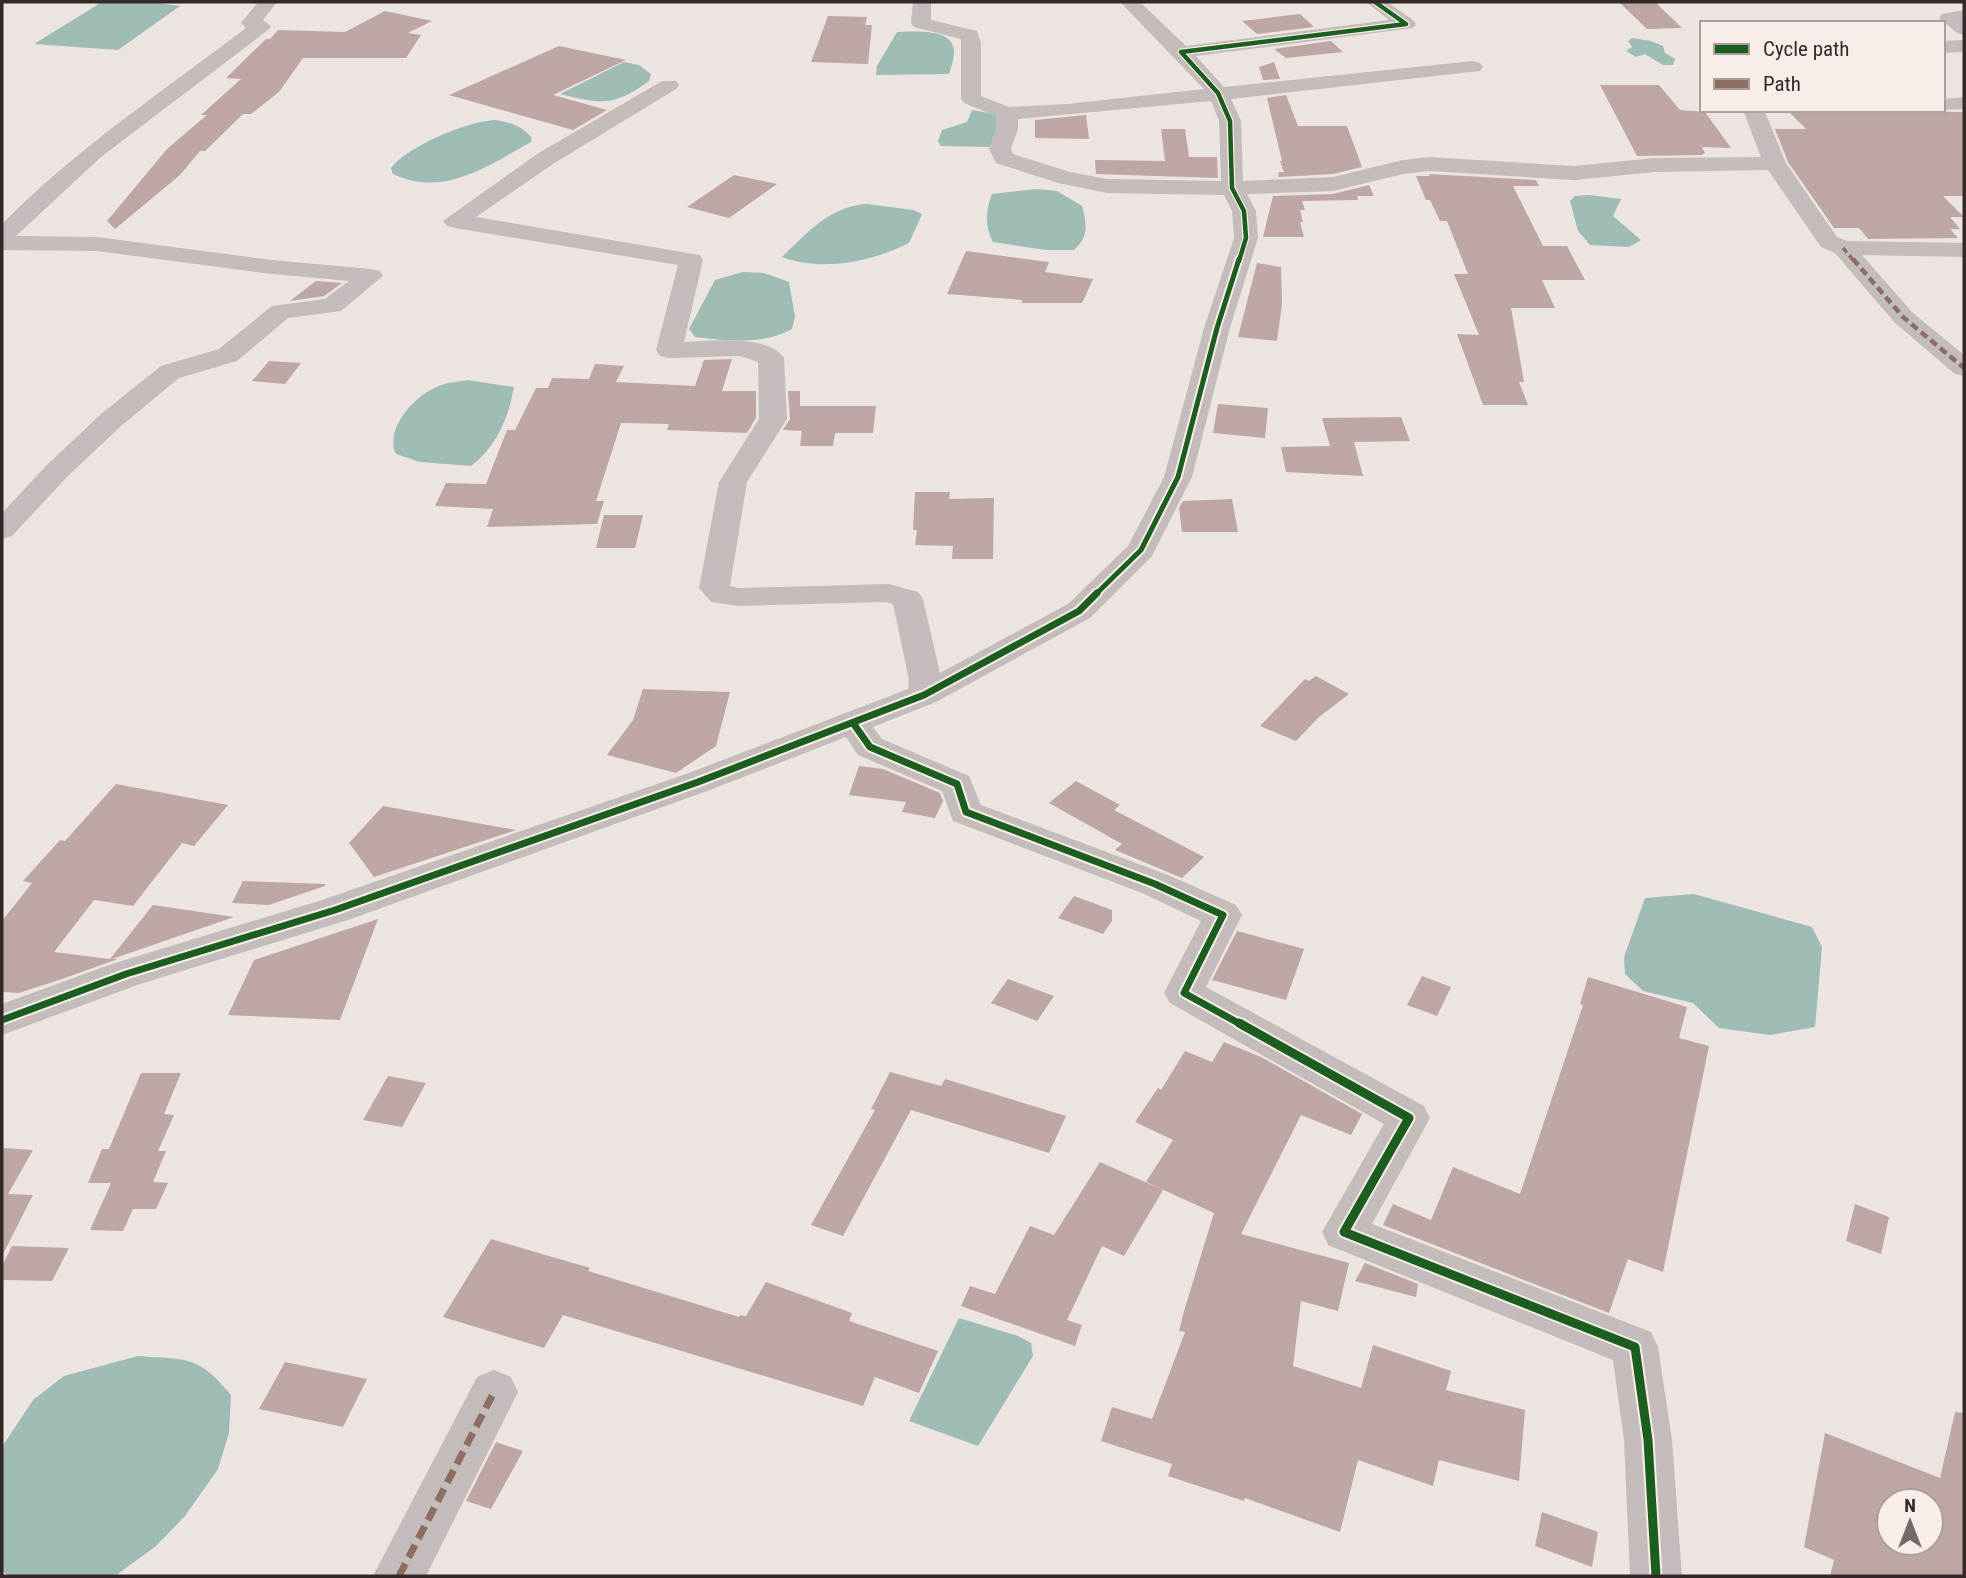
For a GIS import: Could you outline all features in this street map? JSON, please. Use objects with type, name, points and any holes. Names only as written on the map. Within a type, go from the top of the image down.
[{"type":"street","points":[[2,237],[20,218],[128,124],[261,26],[251,23],[268,2]]},
{"type":"street","points":[[922,2],[921,23],[970,35],[973,49],[968,85],[971,99],[1007,113],[1473,67]]},
{"type":"street","points":[[2,1020],[126,974],[335,910],[698,782],[924,695],[1079,611],[1142,550],[1178,477],[1217,328],[1246,238],[1244,211],[1231,188],[1230,121],[1218,93],[1181,52],[1129,2]]},
{"type":"street","points":[[1181,52],[1406,24],[1376,2]]},
{"type":"street","points":[[1945,47],[1964,46]]},
{"type":"street","points":[[669,85],[545,159],[455,221],[691,260],[669,350],[742,348],[771,358],[773,377],[773,419],[733,482],[715,588],[722,594],[739,597],[889,593],[907,599],[925,680],[924,695]]},
{"type":"street","points":[[1945,105],[1964,103]]},
{"type":"street","points":[[1754,112],[1775,163],[1829,242],[1843,248],[1964,250]]},
{"type":"street","points":[[1007,113],[1007,130],[1000,149],[1004,158],[1014,163],[1107,186],[1231,188],[1333,184],[1403,167],[1429,164],[1574,173],[1655,165],[1775,163]]},
{"type":"street","points":[[2,243],[97,244],[272,267],[371,276],[332,306],[281,311],[228,355],[170,372],[102,429],[2,530]]},
{"type":"street","points":[[1843,248],[1903,317],[1964,368]]},
{"type":"street","points":[[853,723],[870,747],[957,784],[966,812],[1155,884],[1223,915],[1184,993],[1409,1118],[1344,1232],[1635,1346],[1648,1440],[1656,1576]]},
{"type":"street","points":[[399,1576],[494,1392]]},
{"type":"water","points":[[102,2],[152,2],[180,6],[118,50],[34,44]]},
{"type":"water","points":[[897,32],[931,33],[947,38],[954,52],[949,74],[876,75],[877,66]]},
{"type":"water","points":[[1632,38],[1663,46],[1665,53],[1675,59],[1673,65],[1663,65],[1645,54],[1636,57],[1626,51],[1632,47],[1628,41]]},
{"type":"water","points":[[624,62],[639,65],[651,74],[649,81],[626,95],[606,101],[560,94]]},
{"type":"water","points":[[972,110],[1000,115],[993,147],[941,146],[938,141],[942,130],[967,122]]},
{"type":"water","points":[[494,120],[520,128],[532,138],[531,142],[482,169],[447,181],[412,180],[393,174],[391,168],[399,160],[438,136],[468,125]]},
{"type":"water","points":[[1036,189],[1057,191],[1082,206],[1086,230],[1074,250],[1046,250],[993,242],[987,218],[992,194]]},
{"type":"water","points":[[1575,196],[1621,199],[1613,216],[1641,240],[1629,247],[1590,245],[1578,231],[1570,201]]},
{"type":"water","points":[[866,204],[914,210],[922,214],[909,243],[879,255],[846,263],[813,264],[782,257],[810,230],[830,216],[853,206]]},
{"type":"water","points":[[743,272],[764,273],[789,282],[795,317],[792,329],[757,340],[695,337],[689,329],[715,280]]},
{"type":"water","points":[[467,380],[514,387],[500,431],[488,450],[471,466],[420,462],[396,454],[394,434],[404,413],[412,404],[439,386]]},
{"type":"water","points":[[1694,894],[1812,927],[1822,947],[1815,1027],[1770,1035],[1719,1028],[1693,1003],[1643,991],[1625,974],[1624,957],[1645,898]]},
{"type":"water","points":[[959,1318],[1018,1336],[1031,1343],[1033,1356],[978,1446],[909,1421]]},
{"type":"water","points":[[138,1356],[180,1359],[200,1366],[231,1395],[229,1433],[218,1469],[185,1516],[156,1546],[115,1576],[10,1576],[2,1572],[2,1447],[33,1400],[64,1376]]},
{"type":"building","points":[[1619,2],[1655,2],[1682,28],[1647,29]]},
{"type":"building","points":[[385,11],[432,21],[408,33],[421,35],[406,58],[303,58],[279,92],[251,114],[243,114],[205,151],[200,151],[180,175],[115,229],[107,221],[167,149],[207,115],[201,115],[241,79],[226,78],[266,39],[270,39],[278,30],[345,32]]},
{"type":"building","points":[[1300,14],[1314,27],[1257,34],[1242,21]]},
{"type":"building","points":[[828,16],[867,17],[865,25],[872,25],[868,64],[811,62]]},
{"type":"building","points":[[1331,41],[1343,52],[1286,58],[1274,49]]},
{"type":"building","points":[[559,46],[626,60],[553,95],[607,110],[573,130],[449,95]]},
{"type":"building","points":[[1274,62],[1280,79],[1263,80],[1259,67]]},
{"type":"building","points":[[1600,85],[1659,85],[1680,110],[1705,112],[1731,148],[1702,147],[1705,153],[1702,155],[1637,156]]},
{"type":"building","points":[[1286,95],[1298,126],[1347,126],[1362,167],[1333,174],[1278,177],[1279,172],[1284,172],[1267,98]]},
{"type":"building","points":[[1789,112],[1964,112],[1964,196],[1943,196],[1964,217],[1950,217],[1960,229],[1950,229],[1958,238],[1868,239],[1859,228],[1834,228],[1788,162],[1775,129],[1806,129]]},
{"type":"building","points":[[1086,115],[1089,139],[1035,138],[1035,120]]},
{"type":"building","points":[[1161,129],[1185,129],[1189,157],[1217,157],[1218,178],[1096,174],[1095,160],[1165,161]]},
{"type":"building","points":[[1429,174],[1536,180],[1539,186],[1513,186],[1543,246],[1567,246],[1585,280],[1542,280],[1555,308],[1511,308],[1524,382],[1519,382],[1528,405],[1483,405],[1457,334],[1479,335],[1454,274],[1468,274],[1447,221],[1440,221],[1430,200],[1426,200],[1416,176],[1430,176]]},
{"type":"building","points":[[734,175],[777,184],[729,218],[687,207]]},
{"type":"building","points":[[1369,185],[1374,196],[1357,196],[1358,200],[1302,201],[1305,210],[1300,210],[1303,222],[1300,222],[1304,237],[1263,237],[1273,196],[1333,194]]},
{"type":"building","points":[[966,251],[1049,262],[1045,272],[1093,279],[1082,303],[1021,303],[1023,300],[947,294]]},
{"type":"building","points":[[1257,263],[1281,267],[1282,304],[1277,341],[1238,337]]},
{"type":"building","points":[[316,281],[342,283],[324,296],[290,301]]},
{"type":"building","points":[[732,359],[722,391],[756,391],[756,418],[747,433],[667,430],[669,424],[621,423],[596,501],[604,501],[597,524],[487,527],[493,509],[435,506],[446,483],[486,484],[507,430],[515,430],[536,388],[548,388],[552,378],[589,379],[595,364],[624,366],[616,382],[695,386],[704,360]]},
{"type":"building","points":[[269,361],[301,363],[285,384],[252,381]]},
{"type":"building","points":[[788,391],[800,391],[800,406],[876,406],[873,433],[835,433],[833,446],[800,446],[802,431],[783,430],[790,419]]},
{"type":"building","points":[[1218,404],[1268,408],[1265,438],[1213,433]]},
{"type":"building","points":[[1401,417],[1410,441],[1354,442],[1363,476],[1286,472],[1281,447],[1330,446],[1322,418]]},
{"type":"building","points":[[915,492],[950,492],[949,499],[994,498],[993,559],[952,559],[953,546],[915,545]]},
{"type":"building","points":[[1232,499],[1238,532],[1182,532],[1179,508],[1183,501]]},
{"type":"building","points":[[604,515],[643,515],[635,548],[596,548]]},
{"type":"building","points":[[1316,676],[1349,694],[1319,717],[1296,741],[1260,726],[1305,679],[1309,681]]},
{"type":"building","points":[[643,689],[730,692],[716,746],[676,773],[607,755],[633,720]]},
{"type":"building","points":[[859,766],[883,769],[940,793],[943,801],[935,818],[902,812],[906,802],[849,795]]},
{"type":"building","points":[[1076,781],[1120,805],[1114,810],[1204,857],[1182,878],[1115,850],[1122,844],[1049,803]]},
{"type":"building","points":[[116,784],[228,805],[194,846],[182,843],[133,906],[94,900],[54,952],[110,959],[153,905],[234,917],[19,993],[2,992],[2,921],[32,883],[23,881],[60,840],[65,841]]},
{"type":"building","points":[[383,806],[516,830],[374,877],[349,843]]},
{"type":"building","points":[[243,881],[325,886],[269,905],[232,903]]},
{"type":"building","points":[[1074,896],[1112,910],[1112,921],[1103,934],[1058,918]]},
{"type":"building","points":[[378,919],[340,1020],[228,1015],[254,960]]},
{"type":"building","points":[[1237,931],[1304,949],[1286,1000],[1212,980]]},
{"type":"building","points":[[1422,976],[1451,987],[1437,1016],[1407,1005]]},
{"type":"building","points":[[1588,977],[1687,1007],[1679,1038],[1709,1046],[1663,1272],[1628,1259],[1609,1313],[1383,1225],[1393,1204],[1431,1220],[1453,1167],[1520,1194],[1583,1005],[1580,1004]]},
{"type":"building","points":[[1008,979],[1054,996],[1037,1021],[991,1003]]},
{"type":"building","points":[[1224,1042],[1261,1057],[1362,1114],[1351,1135],[1301,1115],[1241,1234],[1349,1263],[1338,1311],[1301,1301],[1293,1366],[1361,1388],[1373,1345],[1451,1371],[1446,1390],[1525,1410],[1519,1481],[1439,1460],[1433,1486],[1358,1460],[1340,1532],[1245,1498],[1244,1501],[1168,1476],[1172,1464],[1101,1441],[1112,1407],[1152,1419],[1185,1332],[1179,1331],[1214,1213],[1146,1182],[1173,1140],[1135,1122],[1158,1088],[1161,1090],[1185,1051],[1212,1062]]},
{"type":"building","points":[[890,1072],[941,1086],[945,1079],[1066,1116],[1049,1153],[911,1110],[843,1236],[811,1225],[875,1110],[871,1109]]},
{"type":"building","points":[[141,1073],[181,1073],[164,1114],[174,1115],[158,1151],[166,1151],[153,1182],[168,1183],[156,1209],[133,1209],[123,1231],[90,1230],[111,1183],[88,1183],[102,1149],[109,1149]]},
{"type":"building","points":[[388,1076],[426,1083],[402,1127],[363,1120]]},
{"type":"building","points":[[2,1148],[33,1150],[8,1194],[33,1195],[2,1256]]},
{"type":"building","points":[[1100,1162],[1163,1190],[1124,1256],[1102,1246],[1067,1320],[1082,1325],[1075,1346],[961,1306],[970,1286],[995,1294],[1030,1226],[1054,1235]]},
{"type":"building","points":[[1855,1204],[1889,1217],[1881,1254],[1846,1241]]},
{"type":"building","points":[[491,1239],[739,1317],[746,1316],[766,1282],[852,1313],[849,1321],[938,1351],[919,1393],[875,1377],[863,1406],[563,1315],[544,1348],[443,1317]]},
{"type":"building","points":[[12,1246],[69,1248],[52,1281],[2,1280],[2,1266]]},
{"type":"building","points":[[1365,1263],[1418,1284],[1416,1297],[1355,1281]]},
{"type":"building","points":[[285,1362],[367,1379],[343,1427],[259,1409]]},
{"type":"building","points":[[1955,1412],[1964,1413],[1964,1576],[1830,1576],[1834,1560],[1804,1547],[1825,1433],[1940,1478]]},
{"type":"building","points":[[496,1442],[523,1451],[491,1509],[466,1501]]},
{"type":"building","points":[[1542,1512],[1598,1532],[1592,1567],[1535,1546]]},
{"type":"marked path","points":[[1843,248],[1903,317],[1964,368]]},
{"type":"marked path","points":[[399,1576],[494,1392]]},
{"type":"cycle path","points":[[2,1020],[126,974],[335,910],[698,782],[924,695],[1079,611],[1141,550],[1178,477],[1217,328],[1246,238],[1244,211],[1232,188],[1230,121],[1218,93],[1181,52],[1406,24],[1375,2]]},
{"type":"cycle path","points":[[853,723],[870,747],[957,784],[966,812],[1155,884],[1223,915],[1184,993],[1409,1118],[1344,1232],[1635,1347],[1648,1440],[1656,1576]]}]
